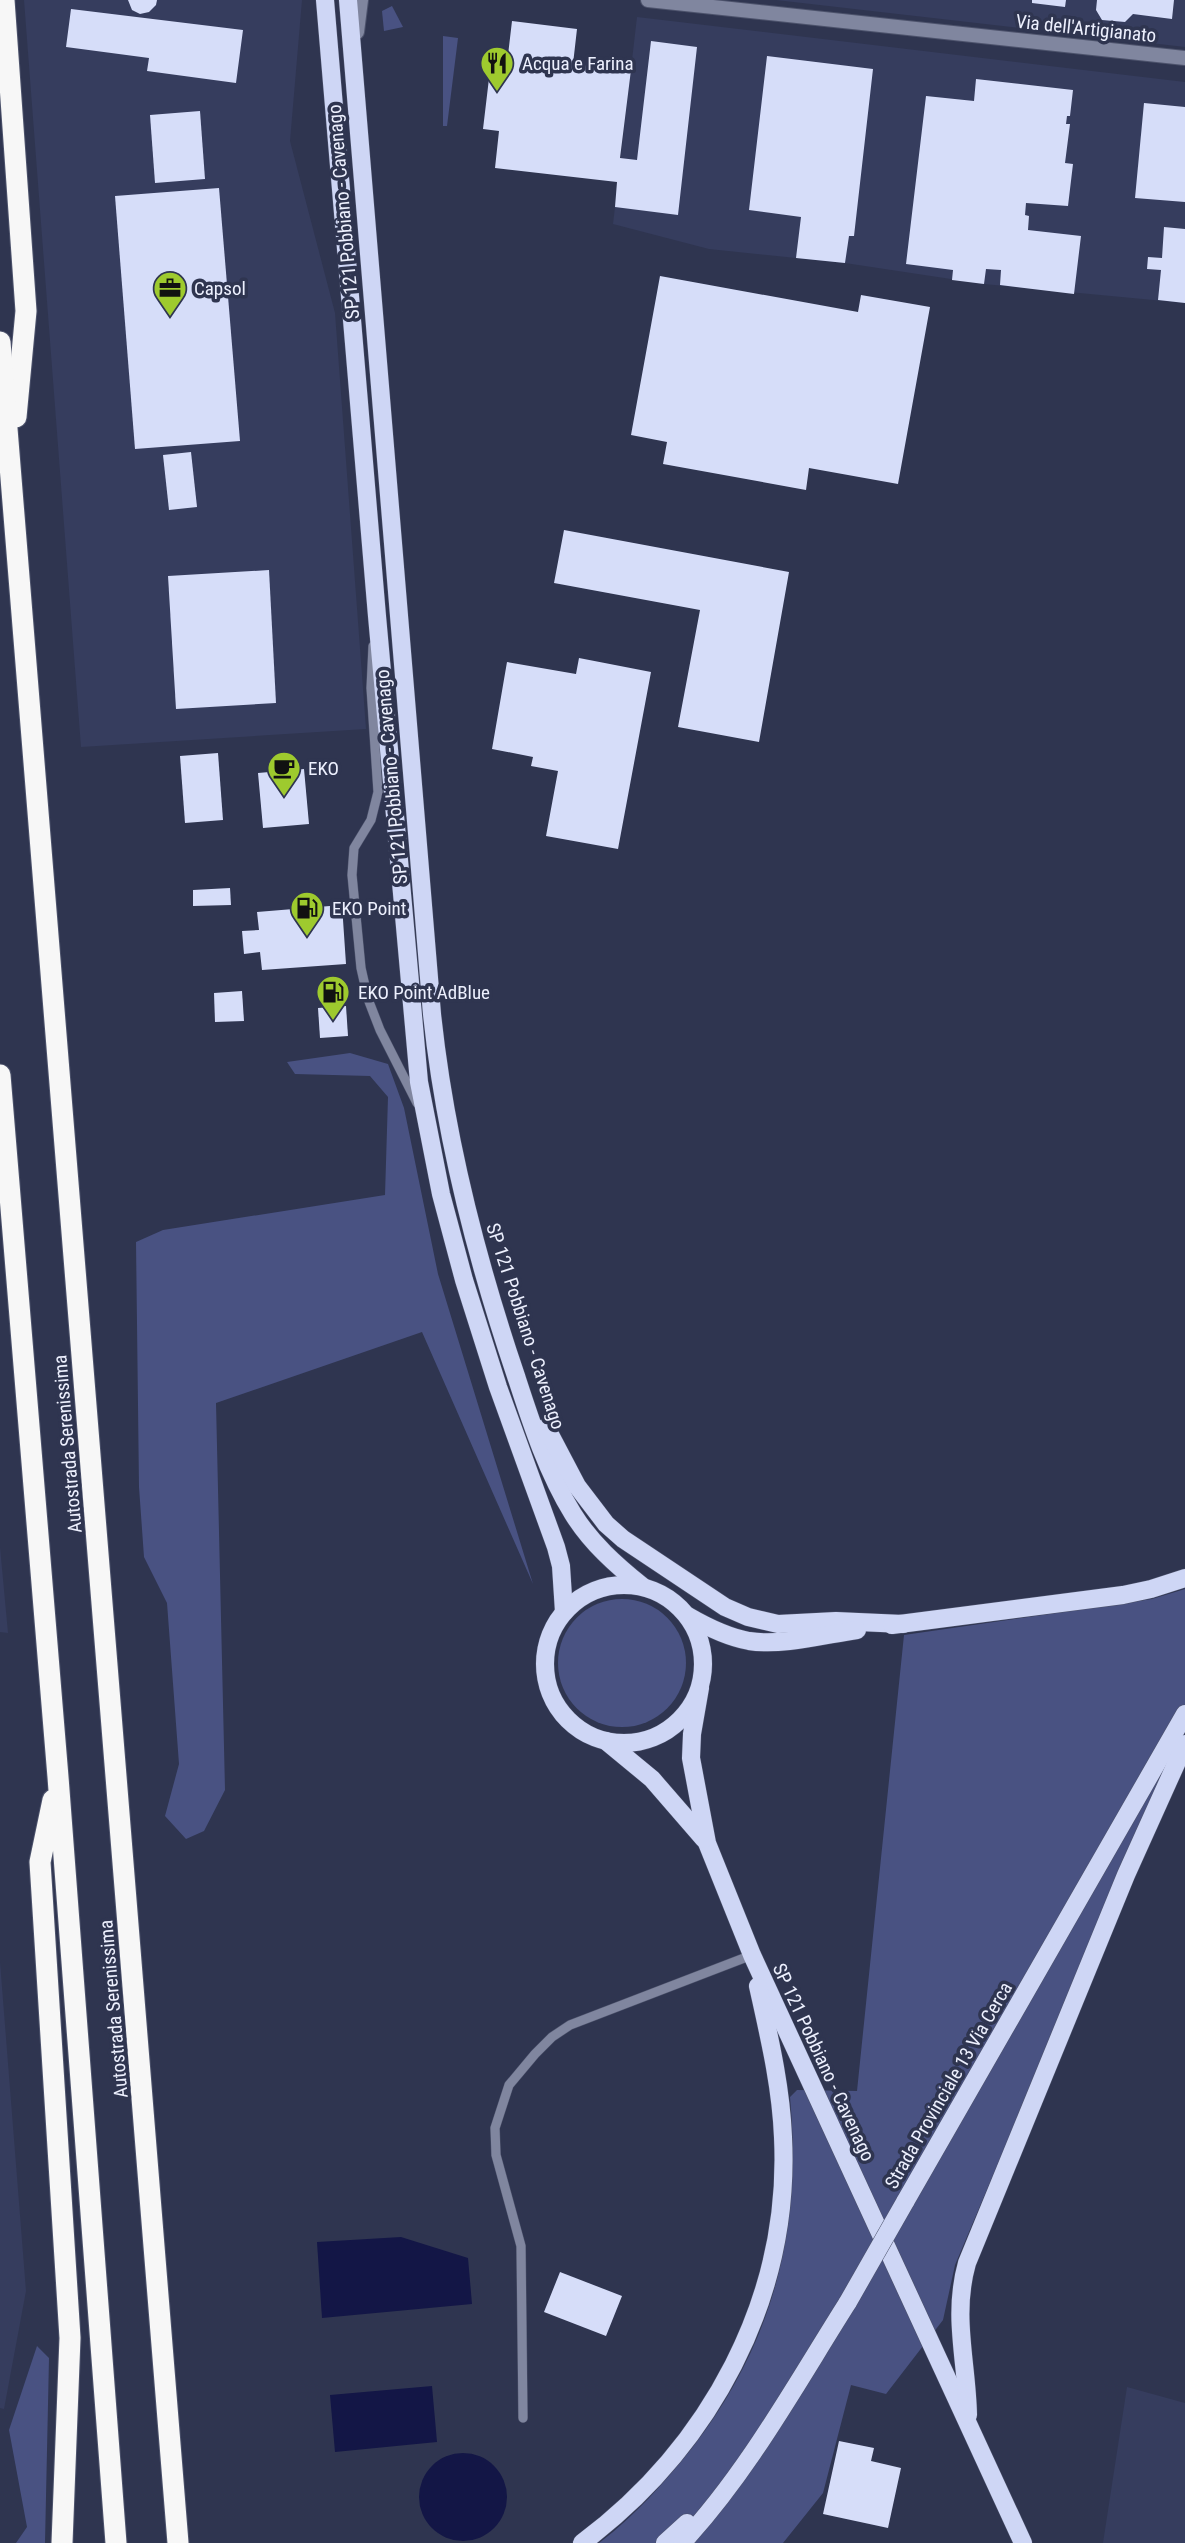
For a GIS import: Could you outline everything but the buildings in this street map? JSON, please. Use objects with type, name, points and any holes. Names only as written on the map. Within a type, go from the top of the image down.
[{"type":"highway","points":[[4,0],[26,311],[11,471]]},
{"type":"highway","name":"Autostrada Serenissima","points":[[0,342],[178,2543]]},
{"type":"highway","name":"Autostrada Serenissima","points":[[0,1075],[58,1777],[116,2543]]},
{"type":"highway","points":[[58,1777],[40,1861],[70,2337],[62,2543]]},
{"type":"main road","name":"SP 121 Pobbiano - Cavenago","points":[[325,0],[415,1049],[425,1119],[446,1216],[480,1332],[556,1547],[561,1566],[564,1612]]},
{"type":"main road","name":"SP 121 Pobbiano - Cavenago","points":[[348,0],[437,1063],[458,1175],[498,1319],[523,1396],[565,1499],[581,1526],[597,1546],[642,1586]]},
{"type":"main road","points":[[498,1319],[516,1352],[561,1459],[596,1511],[623,1539],[710,1599],[748,1617],[785,1624],[836,1621],[903,1624]]},
{"type":"main road","points":[[688,1616],[723,1633],[759,1642],[789,1640],[1123,1595],[1185,1578]]},
{"type":"main road","name":"SP 121 Pobbiano - Cavenago","points":[[700,1688],[686,1713],[664,1732],[642,1741],[628,1743],[606,1741],[590,1735],[573,1725],[556,1705],[550,1692],[545,1670],[547,1647],[554,1626],[564,1612],[580,1598],[598,1588],[622,1584],[642,1586],[670,1598],[688,1616],[696,1629],[704,1664],[700,1688],[692,1734],[691,1758],[707,1843],[752,1955],[968,2422],[1021,2543]]},
{"type":"main road","name":"Strada Provinciale 13 Via Cerca","points":[[682,2543],[705,2518],[739,2471],[848,2302],[1185,1714]]},
{"type":"main road","name":"SP 121 Pobbiano - Cavenago","points":[[606,1741],[660,1787],[707,1843]]},
{"type":"main road","points":[[968,2422],[967,2377],[959,2330],[967,2263],[1110,1913],[1185,1744]]},
{"type":"main road","points":[[582,2543],[628,2505],[657,2475],[706,2413],[743,2346],[765,2290],[777,2241],[783,2139],[777,2076],[752,1955]]},
{"type":"main road","name":"Strada Provinciale 13 Via Cerca","points":[[665,2543],[739,2471]]},
{"type":"street","points":[[354,96],[361,0]]},
{"type":"street","name":"Via dell'Artigianato","points":[[648,0],[1185,58]]},
{"type":"lane","points":[[377,616],[371,688],[378,792],[371,820],[354,848],[352,875],[361,968],[368,999],[380,1030],[425,1119]]},
{"type":"lane","points":[[523,2418],[521,2246],[496,2155],[495,2129],[509,2085],[552,2037],[570,2025],[752,1955]]},
{"type":"shaded area","points":[[24,0],[302,0],[290,141],[335,313],[366,729],[81,747]]},
{"type":"shaded area","points":[[776,0],[1185,0],[1185,47]]},
{"type":"shaded area","points":[[392,6],[403,27],[384,31],[382,11]]},
{"type":"shaded area","points":[[637,17],[1185,82],[1185,303],[984,284],[845,263],[709,249],[613,224]]},
{"type":"shaded area","points":[[443,36],[458,38],[447,126],[443,126]]},
{"type":"shaded area","points":[[350,1053],[388,1064],[404,1108],[438,1274],[533,1584],[422,1332],[216,1403],[225,1790],[204,1831],[186,1839],[165,1816],[179,1764],[167,1603],[144,1557],[139,1487],[136,1242],[163,1230],[385,1195],[388,1097],[370,1076],[295,1074],[287,1062]]},
{"type":"shaded area","points":[[0,1547],[8,1633],[0,1632]]},
{"type":"shaded area","points":[[1185,1589],[1185,1723],[955,2265],[943,2320],[886,2394],[851,2385],[823,2493],[783,2543],[599,2543],[625,2522],[692,2448],[744,2367],[762,2325],[786,2238],[793,2146],[790,2097],[797,2090],[857,2091],[904,1635],[1152,1599]]},
{"type":"shaded area","points":[[622,1599],[647,1603],[668,1617],[682,1638],[686,1663],[682,1688],[668,1709],[647,1723],[622,1727],[597,1723],[576,1709],[562,1688],[558,1663],[562,1638],[576,1617],[597,1603]]},
{"type":"shaded area","points":[[0,1962],[26,2291],[4,2409],[0,2408]]},
{"type":"shaded area","points":[[401,2237],[468,2258],[472,2304],[322,2318],[317,2242]]},
{"type":"shaded area","points":[[37,2346],[49,2358],[45,2543],[16,2543],[27,2527],[9,2430]]},
{"type":"shaded area","points":[[432,2386],[437,2442],[335,2452],[330,2395]]},
{"type":"shaded area","points":[[1127,2387],[1185,2403],[1185,2543],[1103,2543]]},
{"type":"shaded area","points":[[463,2453],[480,2456],[494,2466],[504,2480],[507,2497],[504,2514],[494,2528],[480,2538],[463,2541],[446,2538],[432,2528],[422,2514],[419,2497],[422,2480],[432,2466],[446,2456]]},
{"type":"place","name":"Acqua e Farina","points":[[497,93]]},
{"type":"place","name":"Capsol","points":[[170,318]]},
{"type":"place","name":"EKO","points":[[284,798]]},
{"type":"place","name":"EKO Point","points":[[307,938]]},
{"type":"place","name":"EKO Point AdBlue","points":[[333,1022]]}]
